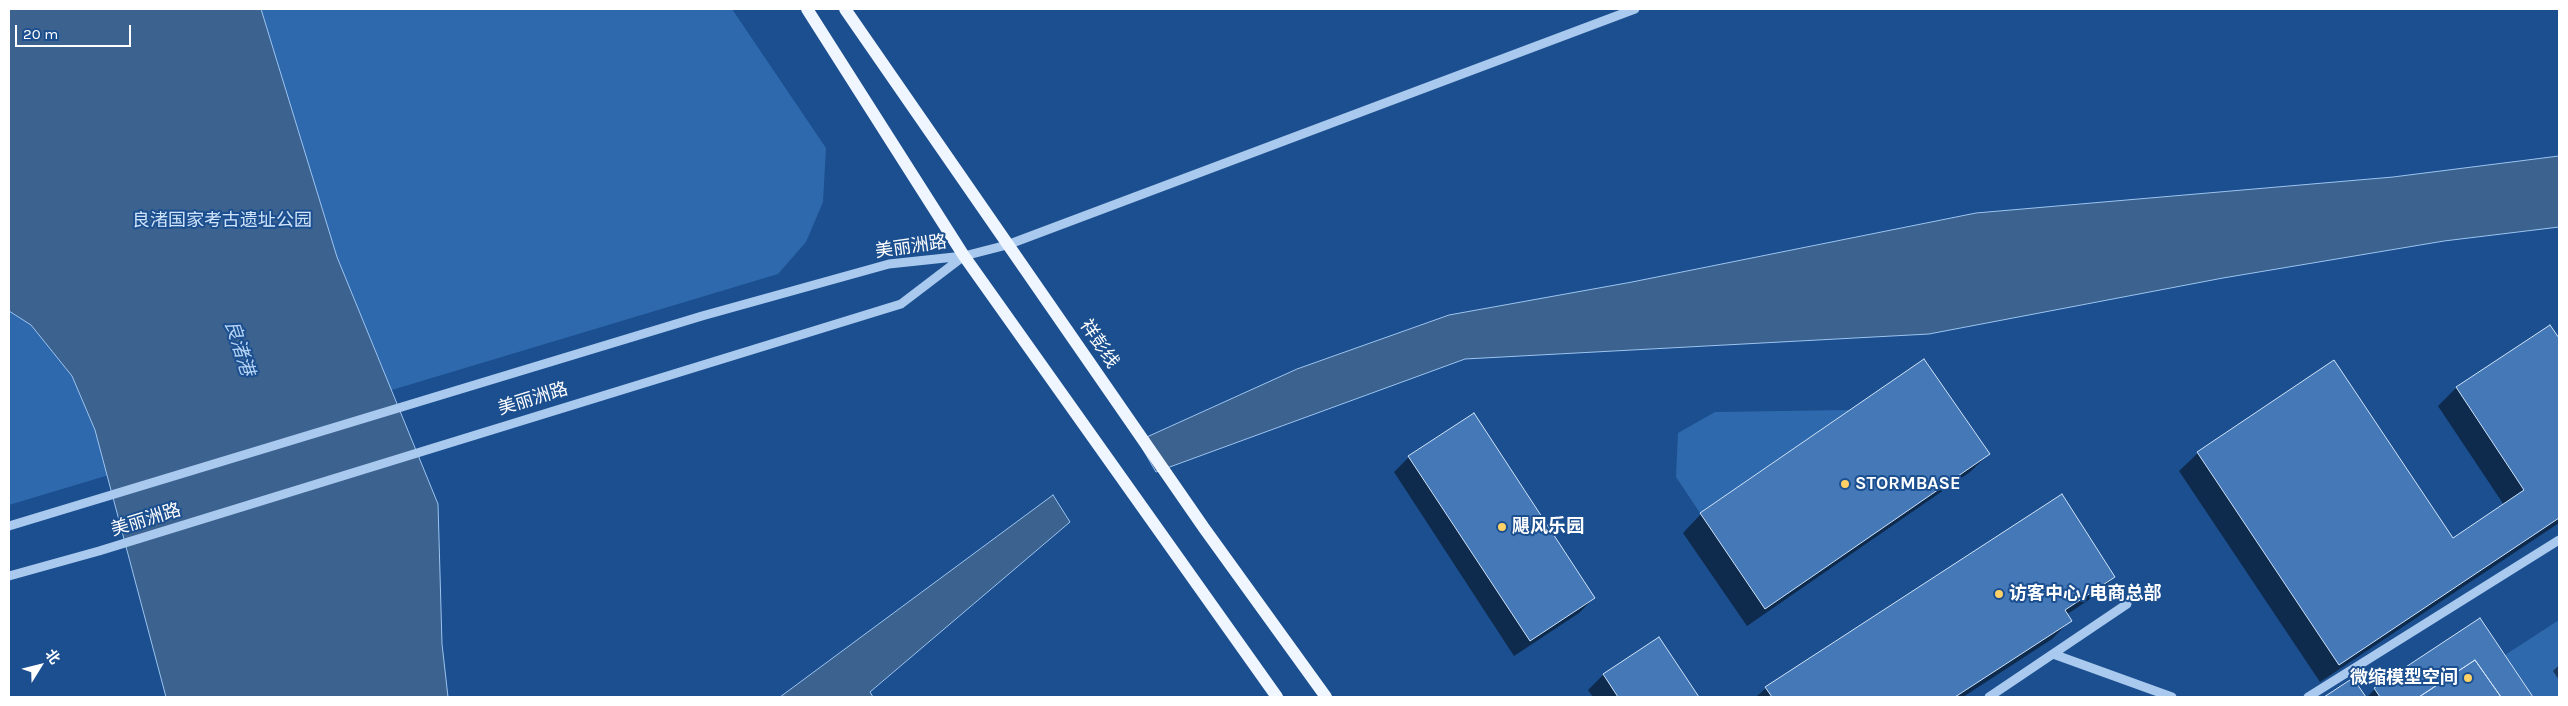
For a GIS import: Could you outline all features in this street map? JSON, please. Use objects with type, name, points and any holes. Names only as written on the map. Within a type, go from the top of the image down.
[{"type":"main road","points":[[807,9],[964,256],[1277,697]]},
{"type":"main road","name":"祥彭线","points":[[845,9],[1204,528],[1326,697]]},
{"type":"street","points":[[964,256],[1007,245],[1635,9]]},
{"type":"street","name":"美丽洲路","points":[[9,526],[87,504],[702,316],[888,264],[964,256]]},
{"type":"street","name":"美丽洲路","points":[[9,576],[99,551],[901,304],[964,256]]},
{"type":"street","points":[[2308,697],[2559,540]]},
{"type":"street","points":[[1989,697],[2127,604]]},
{"type":"street","points":[[2053,654],[2172,697]]},
{"type":"green space","name":"良渚国家考古遗址公园","points":[[9,9],[732,9],[826,148],[823,202],[806,242],[778,274],[9,505]]},
{"type":"green space","points":[[1850,410],[1700,513],[1676,477],[1678,433],[1715,412]]},
{"type":"green space","points":[[2559,620],[2559,697],[2533,697],[2505,655]]},
{"type":"water","name":"良渚港","points":[[9,9],[261,9],[337,257],[438,504],[442,644],[448,697],[166,697],[95,430],[72,376],[31,325],[9,311]]},
{"type":"water","points":[[2559,156],[2559,227],[2444,241],[2223,278],[1929,334],[1465,359],[1156,472],[1138,441],[1297,369],[1449,315],[1632,282],[1976,213],[2393,177]]},
{"type":"water","points":[[1053,495],[1070,522],[870,692],[873,697],[780,697]]},
{"type":"building","points":[[2550,325],[2559,338],[2559,518],[2339,665],[2197,452],[2334,360],[2453,538],[2524,490],[2456,387]]},
{"type":"building","name":"STORMBASE","points":[[1924,359],[1990,454],[1765,609],[1700,513]]},
{"type":"building","name":"飓风乐园","points":[[1474,413],[1595,598],[1530,641],[1408,456]]},
{"type":"building","name":"访客中心/电商总部","points":[[2062,494],[2115,577],[2065,610],[2072,621],[1955,697],[1772,697],[1765,687]]},
{"type":"building","points":[[2480,618],[2533,697],[2501,697],[2475,660],[2419,697],[2380,697],[2374,688]]},
{"type":"building","points":[[1659,637],[1699,697],[1618,697],[1603,674]]},
{"type":"building","name":"微缩模型空间","points":[[2475,660],[2501,697],[2419,697]]},
{"type":"building","points":[[2353,678],[2366,697],[2324,697]]},
{"type":"place","name":"STORMBASE","points":[[1845,484]]},
{"type":"place","name":"飓风乐园","points":[[1502,527]]},
{"type":"place","name":"访客中心/电商总部","points":[[1999,594]]},
{"type":"place","name":"微缩模型空间","points":[[2468,678]]}]
